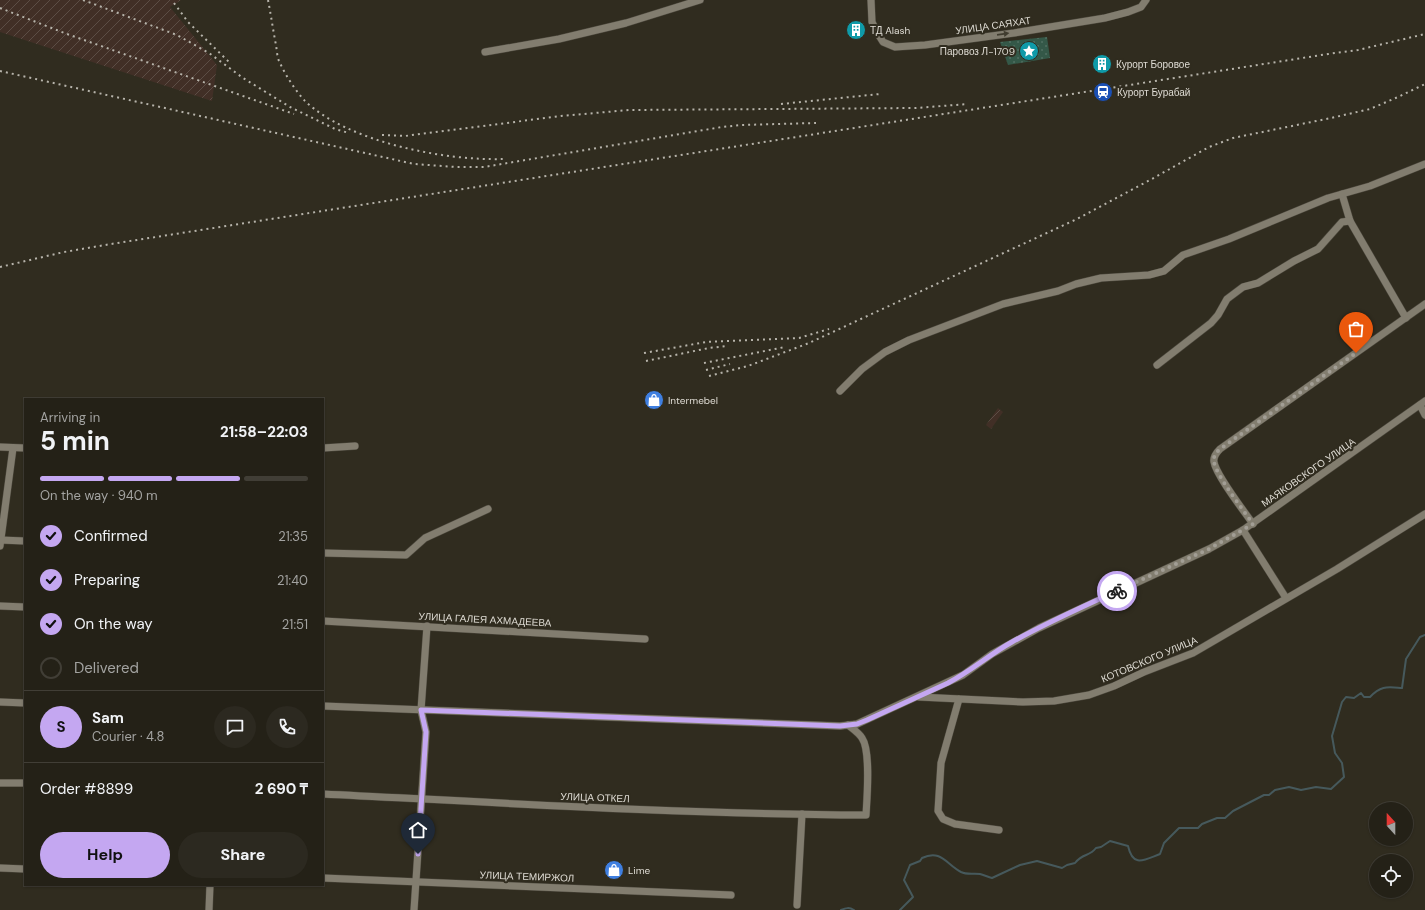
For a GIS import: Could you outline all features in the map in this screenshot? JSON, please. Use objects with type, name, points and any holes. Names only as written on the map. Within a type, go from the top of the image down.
[{"type":"street","points":[[485,52],[559,39],[626,23],[700,0]]},
{"type":"street","name":"УЛИЦА САЯХАТ","points":[[871,0],[872,22],[878,34],[883,42],[895,47],[933,44],[1105,18],[1141,7],[1146,0]]},
{"type":"street","points":[[840,391],[862,369],[885,352],[908,340],[1003,304],[1058,291],[1076,284],[1101,278],[1149,276],[1157,274],[1164,271],[1183,255],[1229,239],[1328,198],[1370,186],[1425,164]]},
{"type":"street","points":[[1342,194],[1350,221],[1406,318]]},
{"type":"street","points":[[1157,365],[1211,323],[1218,315],[1227,299],[1243,287],[1258,283],[1318,249],[1342,222],[1350,221]]},
{"type":"street","points":[[1253,524],[1220,475],[1214,462],[1214,454],[1425,304]]},
{"type":"street","points":[[1422,403],[1425,415]]},
{"type":"street","name":"МАЯКОВСКОГО УЛИЦА","points":[[324,706],[848,725],[857,724],[963,675],[1013,641],[1209,549],[1243,530],[1422,403]]},
{"type":"street","points":[[324,448],[355,446]]},
{"type":"street","points":[[0,447],[24,448]]},
{"type":"street","points":[[13,448],[0,542],[24,541]]},
{"type":"street","points":[[324,553],[406,555],[425,538],[488,509]]},
{"type":"street","name":"КОТОВСКОГО УЛИЦА","points":[[917,697],[1023,702],[1054,701],[1089,695],[1114,686],[1144,672],[1193,653],[1337,569],[1425,514]]},
{"type":"street","points":[[1243,530],[1286,598]]},
{"type":"street","points":[[0,606],[24,608]]},
{"type":"street","name":"УЛИЦА ГАЛЕЯ АХМАДЕЕВА","points":[[324,621],[645,639]]},
{"type":"street","points":[[414,910],[426,732],[421,710],[426,626]]},
{"type":"street","points":[[959,699],[942,763],[938,811],[943,819],[955,824],[999,830]]},
{"type":"street","points":[[0,702],[24,703]]},
{"type":"street","name":"УЛИЦА ОТКЕЛ","points":[[324,794],[802,814],[866,815],[868,778],[865,744],[858,733],[848,725]]},
{"type":"street","points":[[0,783],[24,783]]},
{"type":"street","points":[[797,905],[802,814]]},
{"type":"street","points":[[0,868],[24,869]]},
{"type":"street","name":"УЛИЦА ТЕМИРЖОЛ","points":[[324,878],[731,895]]},
{"type":"street","points":[[209,910],[210,886]]},
{"type":"shaded area","points":[[0,0],[181,0],[170,7],[217,65],[212,101],[0,32]]},
{"type":"shaded area","points":[[998,408],[1003,412],[991,429],[986,425]]},
{"type":"green space","points":[[1047,37],[1050,58],[1008,65],[1000,42]]},
{"type":"waterway","points":[[900,910],[913,897],[904,880],[910,865],[929,856],[939,856],[963,873],[980,874],[992,878],[1020,865],[1037,861],[1062,868],[1075,863],[1096,848],[1101,847],[1110,841],[1128,846],[1130,853],[1136,860],[1144,860],[1160,854],[1164,843],[1179,828],[1198,828],[1202,824],[1217,818],[1225,818],[1233,811],[1264,795],[1269,795],[1275,790],[1289,787],[1301,790],[1316,787],[1331,789],[1344,777],[1342,763],[1335,753],[1332,736],[1342,702],[1346,697],[1354,698],[1361,693],[1364,697],[1370,697],[1381,689],[1389,687],[1402,688],[1406,659],[1420,637],[1425,635]]},
{"type":"waterway","points":[[841,910],[848,908],[854,910]]},
{"type":"railway","points":[[83,0],[177,35],[209,53],[243,78],[290,107],[335,129],[349,133]]},
{"type":"railway","points":[[268,0],[279,61],[294,88],[301,97],[323,115],[346,128],[371,138],[398,146],[454,157],[503,159]]},
{"type":"railway","points":[[174,3],[188,22],[229,62]]},
{"type":"railway","points":[[0,8],[67,34],[294,114]]},
{"type":"railway","points":[[0,267],[64,252],[111,244],[1358,50],[1425,34]]},
{"type":"railway","points":[[0,71],[414,164],[456,167],[484,167],[722,127],[816,123]]},
{"type":"railway","points":[[709,376],[748,366],[809,343],[1077,219],[1209,147],[1233,138],[1370,109],[1425,84]]},
{"type":"railway","points":[[781,104],[880,94]]},
{"type":"railway","points":[[382,135],[405,136],[561,116],[629,110],[916,108],[968,104]]},
{"type":"railway","points":[[644,353],[706,342],[799,338],[829,329]]},
{"type":"railway","points":[[646,361],[709,348],[727,346]]},
{"type":"railway","points":[[704,363],[785,347]]},
{"type":"railway","points":[[706,370],[730,364]]},
{"type":"way so far","points":[[1117,591],[1209,549],[1253,524],[1220,475],[1214,462],[1214,454],[1356,353]]},
{"type":"place","name":"ТД Alash","points":[[856,30]]},
{"type":"place","name":"Паровоз Л-1709","points":[[1029,51]]},
{"type":"place","name":"Курорт Боровое","points":[[1102,64]]},
{"type":"place","name":"Курорт Бурабай","points":[[1103,92]]},
{"type":"place","name":"Intermebel","points":[[654,400]]},
{"type":"place","name":"Lime","points":[[614,870]]},
{"type":"route","points":[[418,854],[426,732],[421,710],[840,726],[857,724],[948,683],[963,675],[1013,641],[1117,591]]}]
